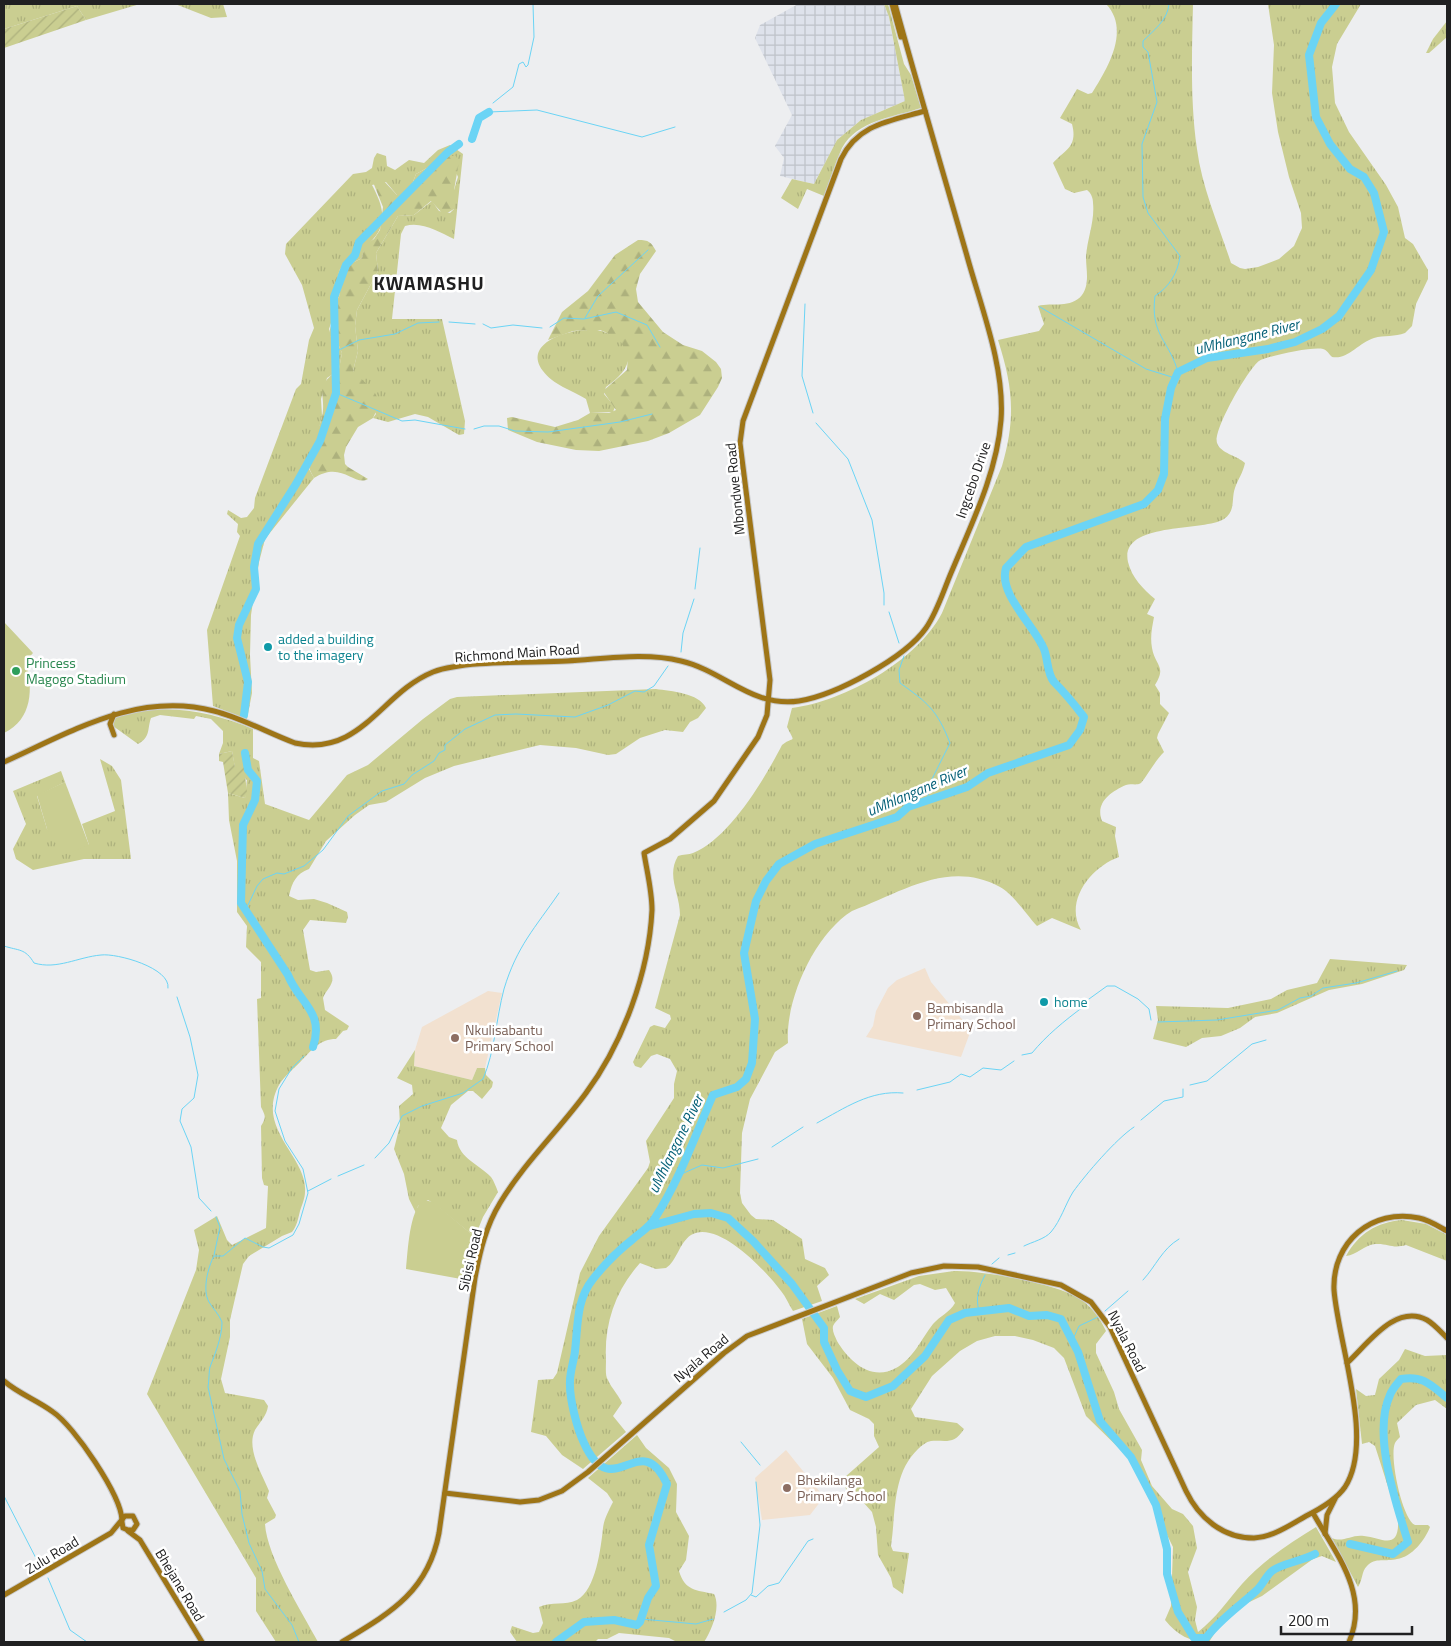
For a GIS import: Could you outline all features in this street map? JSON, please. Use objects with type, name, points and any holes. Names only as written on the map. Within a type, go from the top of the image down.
[{"type":"street","name":"Ingcebo Drive","points":[[770,700],[794,701],[824,694],[906,650],[919,636],[934,615],[993,463],[1002,418],[998,373],[893,4]]},
{"type":"street","name":"Mbondwe Road","points":[[644,854],[670,839],[714,801],[758,737],[765,721],[770,700],[770,685],[740,443],[743,421],[848,145],[861,133],[872,127],[925,111]]},
{"type":"street","name":"Richmond Main Road","points":[[4,762],[114,714],[158,705],[201,708],[227,715],[295,743],[322,745],[338,742],[350,736],[426,676],[442,670],[472,665],[653,656],[696,665],[757,697],[770,700]]},
{"type":"street","points":[[114,714],[110,724],[114,735]]},
{"type":"street","name":"Sibisi Road","points":[[342,1642],[400,1605],[420,1583],[436,1550],[475,1278],[484,1238],[499,1204],[593,1083],[610,1055],[625,1024],[638,988],[651,918],[651,896],[644,854]]},
{"type":"street","name":"Nyala Road","points":[[445,1493],[526,1502],[562,1491],[588,1472],[741,1340],[796,1315],[911,1273],[944,1266],[978,1267],[1072,1290],[1091,1302],[1108,1323],[1189,1497],[1204,1518],[1231,1534],[1256,1538],[1275,1532],[1313,1512],[1336,1496],[1349,1480],[1355,1462],[1357,1449],[1347,1363],[1334,1284],[1336,1264],[1347,1242],[1369,1224],[1399,1216],[1422,1219],[1447,1230]]},
{"type":"street","points":[[1347,1363],[1386,1326],[1403,1317],[1418,1317],[1427,1320],[1447,1338]]},
{"type":"street","points":[[4,1381],[20,1394],[52,1411],[66,1423],[84,1446],[119,1506],[126,1530]]},
{"type":"street","points":[[1325,1534],[1327,1515],[1336,1496]]},
{"type":"street","points":[[119,1506],[130,1515]]},
{"type":"street","points":[[1313,1512],[1350,1580],[1356,1595],[1356,1620],[1349,1642]]},
{"type":"street","name":"Zulu Road","points":[[4,1595],[111,1533],[130,1515]]},
{"type":"street","name":"Bhejane Road","points":[[130,1515],[136,1519],[140,1540],[202,1642]]},
{"type":"street","name":"Zulu Road","points":[[111,1533],[136,1526]]},
{"type":"street","name":"Bhejane Road","points":[[126,1530],[140,1540]]},
{"type":"shaded area","points":[[798,4],[884,4],[889,17],[905,101],[861,120],[837,140],[814,184],[780,176],[784,158],[775,146],[792,115],[755,38],[760,25]]},
{"type":"shaded area","name":"Bambisandla Primary School","points":[[925,968],[931,982],[971,1030],[961,1057],[866,1037],[873,1026],[876,1011],[888,988],[897,980]]},
{"type":"shaded area","name":"Nkulisabantu Primary School","points":[[488,991],[502,993],[485,1068],[477,1068],[472,1080],[414,1066],[415,1050],[422,1027]]},
{"type":"shaded area","name":"Bhekilanga Primary School","points":[[786,1450],[824,1497],[810,1515],[762,1520],[755,1478]]},
{"type":"green space","points":[[4,4],[140,4],[86,20],[77,6],[4,29]]},
{"type":"green space","points":[[175,4],[223,4],[227,17],[211,18]]},
{"type":"green space","points":[[884,4],[888,4],[904,64],[911,75],[921,108],[888,117],[866,125],[857,131],[842,148],[824,196],[807,189],[798,209],[781,198],[792,179],[814,184],[837,140],[861,120],[905,101],[889,17]]},
{"type":"green space","points":[[1106,4],[1193,4],[1192,95],[1199,164],[1231,263],[1245,269],[1258,267],[1279,259],[1294,246],[1302,228],[1301,213],[1289,177],[1278,132],[1272,93],[1274,45],[1268,4],[1361,4],[1337,44],[1332,67],[1335,103],[1349,132],[1386,185],[1398,207],[1405,238],[1413,244],[1428,270],[1428,279],[1416,304],[1412,326],[1405,333],[1368,340],[1343,356],[1332,357],[1326,350],[1318,348],[1291,352],[1259,361],[1247,375],[1232,400],[1217,436],[1217,443],[1225,452],[1245,463],[1235,488],[1228,516],[1214,523],[1149,534],[1136,540],[1129,549],[1128,562],[1132,573],[1142,587],[1155,599],[1147,614],[1154,617],[1151,644],[1160,670],[1155,685],[1160,693],[1160,704],[1169,713],[1157,738],[1164,752],[1141,783],[1128,784],[1120,788],[1105,799],[1102,804],[1100,815],[1102,821],[1116,827],[1115,836],[1119,857],[1099,869],[1083,886],[1076,908],[1081,930],[1052,918],[1037,926],[1005,890],[981,879],[962,876],[925,882],[852,911],[826,935],[805,969],[797,988],[788,1026],[788,1043],[775,1052],[750,1099],[742,1133],[740,1193],[742,1203],[751,1215],[756,1219],[773,1220],[802,1239],[805,1259],[825,1268],[829,1275],[817,1286],[822,1301],[793,1311],[781,1291],[765,1272],[741,1250],[714,1234],[702,1232],[691,1235],[666,1268],[656,1269],[640,1263],[631,1274],[618,1297],[609,1321],[607,1334],[606,1376],[622,1403],[613,1416],[626,1432],[583,1469],[562,1455],[546,1436],[531,1432],[538,1380],[553,1379],[557,1373],[580,1273],[599,1236],[648,1168],[650,1162],[646,1141],[674,1098],[674,1084],[677,1071],[670,1059],[657,1054],[651,1056],[641,1068],[635,1066],[633,1062],[650,1027],[654,1025],[665,1028],[671,1019],[670,1015],[655,1008],[680,915],[673,878],[675,863],[678,856],[691,854],[707,845],[733,821],[745,806],[782,745],[793,738],[787,727],[792,708],[834,697],[878,676],[915,647],[931,631],[942,613],[1002,466],[1006,449],[1011,417],[1010,388],[998,340],[1039,331],[1044,324],[1038,306],[1072,302],[1082,295],[1086,286],[1086,257],[1093,216],[1092,197],[1087,190],[1074,193],[1065,189],[1053,163],[1069,147],[1073,138],[1072,124],[1060,118],[1077,89],[1088,94],[1092,93],[1110,61],[1114,49],[1117,37],[1116,26],[1113,14]]},
{"type":"green space","points":[[77,6],[86,20],[4,48],[4,29]]},
{"type":"green space","points":[[1447,21],[1447,37],[1429,53],[1426,53],[1433,39]]},
{"type":"green space","points":[[450,145],[463,154],[454,239],[424,226],[405,226],[401,234],[392,319],[442,319],[465,421],[464,434],[459,435],[428,417],[415,414],[388,422],[373,418],[376,414],[353,371],[358,351],[355,326],[357,310],[378,271],[376,253],[398,216],[414,215],[432,201],[439,211],[450,213],[454,209],[454,190],[458,177],[449,156],[416,174],[408,195],[397,195],[386,182],[372,185],[381,205],[382,218],[379,232],[365,248],[362,258],[340,269],[335,284],[340,295],[331,310],[333,317],[329,329],[332,342],[339,346],[342,353],[339,370],[327,378],[321,399],[322,416],[309,469],[314,478],[265,539],[259,562],[251,615],[250,655],[252,693],[247,719],[213,706],[207,630],[240,536],[237,532],[238,524],[227,514],[228,510],[241,518],[247,517],[254,508],[255,498],[296,389],[301,384],[309,340],[314,328],[302,285],[285,254],[286,244],[353,174],[366,172],[372,168],[377,153],[386,156],[387,166],[395,170],[409,160],[424,163],[438,150]]},
{"type":"green space","points":[[449,156],[456,156],[459,162],[454,190],[454,209],[444,215],[431,201],[414,215],[398,216],[376,253],[378,271],[357,310],[355,326],[358,351],[353,371],[374,391],[380,403],[373,418],[358,427],[346,447],[344,455],[345,464],[348,467],[368,479],[363,481],[332,472],[324,473],[314,478],[308,461],[308,453],[322,417],[323,386],[339,369],[342,353],[339,346],[332,342],[329,333],[333,318],[331,310],[340,295],[335,281],[340,269],[362,258],[365,245],[374,239],[380,230],[383,207],[373,182],[375,179],[382,179],[397,195],[408,195],[416,174]]},
{"type":"green space","points":[[638,240],[649,242],[656,251],[640,274],[636,289],[638,302],[663,332],[683,345],[702,351],[716,362],[721,369],[722,378],[718,387],[700,415],[669,433],[648,441],[599,451],[576,450],[537,442],[508,430],[507,418],[512,417],[555,427],[578,420],[590,413],[609,413],[616,410],[603,391],[627,370],[628,356],[621,342],[600,330],[592,333],[585,330],[573,331],[548,340],[562,312],[588,291],[615,255]]},
{"type":"green space","points":[[585,330],[602,331],[616,337],[628,350],[629,358],[627,365],[622,373],[606,387],[604,394],[615,407],[613,412],[590,413],[586,399],[552,380],[543,371],[538,362],[538,353],[542,346],[549,341],[567,333]]},
{"type":"green space","name":"Princess Magogo Stadium","points":[[4,622],[33,653],[26,661],[30,692],[26,711],[14,727],[4,733]]},
{"type":"green space","points":[[656,689],[691,696],[706,708],[698,718],[690,722],[683,732],[665,730],[640,738],[616,754],[608,755],[576,748],[540,745],[454,766],[425,778],[386,802],[369,805],[355,815],[326,841],[309,869],[295,879],[289,896],[298,900],[314,899],[347,912],[346,923],[310,920],[303,930],[310,970],[316,972],[329,970],[331,974],[331,985],[323,998],[325,1010],[349,1026],[336,1039],[325,1041],[313,1049],[279,1085],[273,1101],[273,1115],[277,1129],[299,1167],[304,1179],[305,1192],[297,1222],[292,1232],[249,1256],[243,1264],[230,1320],[230,1337],[221,1379],[225,1393],[264,1400],[268,1406],[265,1415],[255,1430],[252,1445],[256,1461],[269,1491],[267,1498],[276,1515],[275,1518],[265,1524],[267,1537],[278,1568],[318,1642],[276,1642],[256,1611],[256,1578],[147,1394],[196,1270],[199,1250],[194,1230],[217,1216],[227,1240],[232,1245],[266,1228],[268,1186],[264,1185],[262,1178],[261,1126],[265,1117],[261,1107],[257,999],[261,998],[261,962],[246,947],[247,926],[237,912],[237,861],[229,820],[228,793],[245,798],[247,780],[235,768],[232,751],[219,754],[223,743],[223,731],[211,719],[196,716],[194,719],[160,715],[151,718],[147,736],[138,744],[113,726],[115,718],[150,710],[185,710],[220,717],[253,729],[253,758],[259,761],[265,804],[309,820],[347,775],[368,765],[450,699],[457,697]]},
{"type":"green space","points":[[232,751],[235,767],[244,767],[247,792],[245,798],[228,793],[223,762],[219,761],[219,754]]},
{"type":"green space","points":[[100,759],[112,766],[121,780],[131,859],[84,859],[33,870],[16,859],[13,849],[26,824],[13,791],[61,771],[65,782],[37,796],[47,829],[89,845],[82,824],[115,811]]},
{"type":"green space","points":[[65,782],[89,845],[63,855],[47,829],[37,795]]},
{"type":"green space","points":[[1330,959],[1407,965],[1404,970],[1362,984],[1329,990],[1277,1013],[1255,1017],[1240,1028],[1221,1036],[1202,1038],[1186,1047],[1153,1039],[1158,1020],[1156,1006],[1228,1008],[1271,999],[1287,990],[1317,983]]},
{"type":"green space","points":[[415,1050],[414,1066],[472,1080],[477,1068],[485,1068],[486,1075],[493,1082],[492,1087],[482,1099],[473,1091],[468,1091],[451,1105],[441,1128],[449,1137],[457,1140],[462,1152],[491,1177],[498,1192],[483,1217],[475,1237],[428,1200],[418,1206],[416,1213],[409,1199],[404,1174],[394,1149],[400,1125],[399,1106],[413,1094],[412,1085],[397,1078]]},
{"type":"green space","points":[[424,1200],[433,1202],[475,1237],[471,1256],[461,1279],[406,1269],[412,1221],[419,1205]]},
{"type":"green space","points":[[1402,1220],[1426,1224],[1447,1235],[1447,1261],[1406,1245],[1375,1244],[1346,1256],[1356,1241],[1369,1230],[1384,1223]]},
{"type":"green space","points":[[954,1271],[1000,1275],[1054,1288],[1079,1298],[1098,1317],[1106,1331],[1096,1344],[1096,1353],[1114,1392],[1119,1409],[1142,1450],[1141,1460],[1152,1486],[1172,1509],[1183,1514],[1193,1526],[1197,1548],[1188,1572],[1197,1607],[1195,1620],[1198,1632],[1216,1615],[1258,1568],[1286,1546],[1316,1527],[1336,1562],[1322,1556],[1313,1559],[1262,1596],[1241,1606],[1216,1631],[1209,1642],[1196,1641],[1179,1634],[1165,1620],[1171,1606],[1173,1547],[1129,1458],[1086,1416],[1064,1358],[1054,1348],[1015,1336],[995,1336],[977,1341],[960,1351],[932,1376],[911,1409],[915,1417],[957,1423],[964,1429],[953,1440],[931,1441],[924,1444],[910,1459],[904,1470],[899,1482],[891,1546],[893,1551],[909,1553],[903,1594],[893,1587],[891,1578],[878,1555],[876,1527],[872,1512],[863,1502],[851,1498],[845,1487],[845,1477],[879,1447],[874,1436],[874,1424],[869,1419],[850,1410],[833,1378],[807,1344],[802,1319],[837,1306],[840,1317],[833,1326],[833,1330],[837,1341],[848,1356],[854,1362],[870,1371],[887,1372],[896,1368],[907,1359],[933,1324],[955,1303],[946,1288],[935,1290],[920,1284],[914,1285],[894,1300],[880,1294],[864,1304],[855,1299],[919,1276]]},
{"type":"green space","points":[[1405,1349],[1425,1356],[1447,1355],[1447,1409],[1435,1400],[1416,1405],[1397,1423],[1400,1437],[1395,1443],[1394,1450],[1398,1487],[1401,1500],[1410,1520],[1415,1525],[1428,1525],[1430,1527],[1421,1542],[1403,1558],[1370,1563],[1364,1571],[1358,1587],[1332,1538],[1340,1540],[1360,1536],[1383,1540],[1393,1539],[1398,1529],[1398,1518],[1375,1446],[1369,1442],[1362,1444],[1356,1389],[1366,1396],[1375,1395],[1379,1379],[1399,1360]]},
{"type":"green space","points":[[637,1435],[646,1448],[669,1468],[677,1484],[676,1512],[689,1536],[686,1560],[679,1571],[681,1578],[692,1589],[714,1594],[716,1599],[715,1618],[707,1637],[704,1642],[677,1642],[669,1638],[619,1633],[607,1639],[598,1639],[595,1642],[517,1642],[510,1632],[512,1626],[533,1633],[539,1632],[543,1623],[539,1607],[577,1600],[589,1587],[601,1546],[604,1521],[613,1502],[607,1493],[588,1478]]},
{"type":"waterway","points":[[493,103],[513,87],[519,64],[523,62],[526,67],[528,65],[534,37],[533,4]]},
{"type":"waterway","points":[[1169,4],[1163,20],[1143,41],[1143,47],[1148,52],[1157,102],[1142,144],[1143,197],[1148,213],[1180,256],[1172,279],[1155,296],[1154,309],[1155,320],[1161,337],[1170,352],[1178,372]]},
{"type":"waterway","name":"uMhlangane River","points":[[556,1642],[584,1622],[614,1620],[637,1625],[640,1622],[648,1598],[656,1586],[649,1545],[667,1484],[657,1468],[647,1462],[637,1462],[616,1469],[605,1468],[595,1461],[584,1443],[574,1413],[570,1388],[579,1314],[583,1296],[593,1279],[612,1258],[648,1227],[664,1204],[713,1095],[737,1087],[746,1079],[752,1063],[755,1019],[744,953],[756,901],[766,881],[779,864],[815,844],[897,817],[908,807],[967,787],[988,773],[1069,745],[1080,730],[1084,717],[1052,679],[1044,649],[1007,588],[1006,568],[1026,547],[1144,504],[1158,490],[1164,474],[1165,419],[1171,388],[1178,372],[1207,358],[1268,349],[1295,342],[1322,329],[1339,316],[1371,270],[1384,232],[1374,193],[1364,177],[1350,169],[1330,144],[1316,117],[1309,55],[1321,23],[1336,4]]},
{"type":"waterway","points":[[489,112],[537,110],[642,137],[675,127]]},
{"type":"waterway","points":[[472,139],[479,118],[489,112]]},
{"type":"waterway","points":[[244,715],[248,682],[237,638],[239,625],[256,589],[254,567],[258,544],[296,484],[320,441],[336,393],[334,297],[346,265],[355,255],[359,242],[448,152],[459,144]]},
{"type":"waterway","points":[[585,318],[598,296],[648,250]]},
{"type":"waterway","points":[[805,304],[802,376],[813,413]]},
{"type":"waterway","points":[[1040,307],[1146,369],[1175,378]]},
{"type":"waterway","points":[[550,327],[564,318],[584,319],[616,312],[647,325],[660,347]]},
{"type":"waterway","points":[[337,351],[359,340],[395,334],[418,323],[439,322]]},
{"type":"waterway","points":[[449,322],[475,324]]},
{"type":"waterway","points":[[483,324],[491,328],[513,325],[542,328]]},
{"type":"waterway","points":[[336,393],[402,421],[415,420],[465,429]]},
{"type":"waterway","points":[[474,429],[484,426],[499,426],[515,431],[548,432],[620,422],[652,414]]},
{"type":"waterway","points":[[816,423],[848,459],[872,520],[884,593],[884,605]]},
{"type":"waterway","points":[[695,589],[700,548]]},
{"type":"waterway","points":[[681,652],[683,633],[694,599]]},
{"type":"waterway","points":[[889,612],[899,643]]},
{"type":"waterway","points":[[904,656],[899,670],[900,683],[931,708],[941,723],[950,743],[931,781],[927,800],[922,802]]},
{"type":"waterway","points":[[242,908],[248,905],[257,886],[263,879],[277,873],[284,874],[304,866],[323,850],[348,816],[382,791],[404,784],[412,775],[434,761],[439,753],[445,750],[445,745],[465,729],[495,715],[516,714],[575,717],[608,705],[635,691],[644,692],[654,686],[668,666]]},
{"type":"waterway","points":[[245,753],[248,770],[257,781],[255,800],[243,825],[241,903],[309,1008],[316,1024],[313,1047]]},
{"type":"waterway","points":[[375,1158],[389,1143],[402,1116],[422,1106],[463,1093],[483,1079],[493,1046],[501,1000],[509,974],[527,938],[559,893]]},
{"type":"waterway","points":[[4,946],[21,951],[28,955],[34,963],[43,965],[59,964],[92,956],[119,956],[152,968],[167,981],[168,988]]},
{"type":"waterway","points":[[1158,1022],[1217,1020],[1278,1010],[1300,998],[1311,996],[1323,988],[1356,983],[1397,971]]},
{"type":"waterway","points":[[1089,999],[1107,986],[1115,986],[1138,999],[1149,1009],[1151,1020]]},
{"type":"waterway","points":[[177,997],[190,1037],[198,1075],[194,1098],[182,1109],[180,1121],[191,1147],[199,1198],[211,1211]]},
{"type":"waterway","points":[[1022,1055],[1032,1053],[1056,1029],[1083,1007]]},
{"type":"waterway","points":[[1190,1085],[1207,1081],[1252,1044],[1266,1040]]},
{"type":"waterway","points":[[299,1642],[292,1625],[265,1589],[262,1571],[249,1543],[242,1514],[240,1491],[224,1459],[208,1387],[210,1369],[220,1339],[222,1322],[209,1302],[206,1285],[208,1272],[214,1256],[223,1256],[245,1238],[269,1248],[293,1235],[299,1224],[308,1193],[303,1169],[285,1141],[275,1111],[279,1089],[292,1068],[304,1056]]},
{"type":"waterway","points":[[917,1090],[950,1082],[961,1074],[970,1077],[983,1068],[1001,1070],[1014,1061]]},
{"type":"waterway","points":[[1141,1120],[1164,1101],[1183,1097],[1183,1089]]},
{"type":"waterway","points":[[817,1123],[869,1097],[880,1094],[903,1093]]},
{"type":"waterway","points":[[772,1147],[803,1127]]},
{"type":"waterway","points":[[1024,1246],[1051,1232],[1058,1223],[1073,1192],[1110,1148],[1134,1127]]},
{"type":"waterway","points":[[677,1176],[702,1165],[723,1168],[758,1159]]},
{"type":"waterway","points":[[338,1176],[364,1165]]},
{"type":"waterway","points":[[308,1191],[331,1179]]},
{"type":"waterway","points":[[650,1226],[694,1214],[711,1213],[728,1218],[753,1241],[792,1284],[824,1328],[824,1342],[837,1370],[850,1391],[866,1397],[893,1386],[925,1356],[949,1320],[965,1313],[1009,1308],[1029,1316],[1047,1315],[1061,1319],[1078,1352],[1100,1421],[1131,1457],[1156,1505],[1167,1549],[1167,1574],[1178,1612],[1194,1638],[1206,1638],[1224,1618],[1257,1590],[1272,1571],[1280,1566],[1315,1554]]},
{"type":"waterway","points":[[214,1255],[220,1227],[216,1217]]},
{"type":"waterway","points":[[1143,1280],[1164,1253],[1179,1239]]},
{"type":"waterway","points":[[1008,1255],[1015,1253]]},
{"type":"waterway","points":[[992,1264],[999,1258]]},
{"type":"waterway","points":[[979,1311],[978,1292],[985,1275]]},
{"type":"waterway","points":[[1105,1311],[1128,1291]]},
{"type":"waterway","points":[[1073,1339],[1079,1326],[1098,1317]]},
{"type":"waterway","points":[[1350,1544],[1393,1554],[1408,1542],[1392,1489],[1385,1448],[1385,1411],[1393,1389],[1401,1379],[1415,1378],[1426,1382],[1447,1398]]},
{"type":"waterway","points":[[741,1442],[760,1465]]},
{"type":"waterway","points":[[724,1612],[746,1600],[752,1593],[760,1525],[756,1482]]},
{"type":"waterway","points":[[4,1496],[41,1568]]},
{"type":"waterway","points":[[751,1595],[756,1597],[768,1586],[779,1583],[808,1541],[813,1539]]},
{"type":"waterway","points":[[48,1578],[70,1630],[87,1642]]},
{"type":"waterway","points":[[641,1619],[696,1624],[713,1619]]},
{"type":"place","name":"added a building to the imagery","points":[[268,647]]},
{"type":"place","name":"Princess Magogo Stadium","points":[[16,671]]},
{"type":"place","name":"home","points":[[1044,1002]]},
{"type":"place","name":"Bambisandla Primary School","points":[[917,1016]]},
{"type":"place","name":"Nkulisabantu Primary School","points":[[455,1038]]},
{"type":"place","name":"Bhekilanga Primary School","points":[[787,1488]]},
{"type":"district","name":"KWAMASHU","points":[[429,283]]}]
